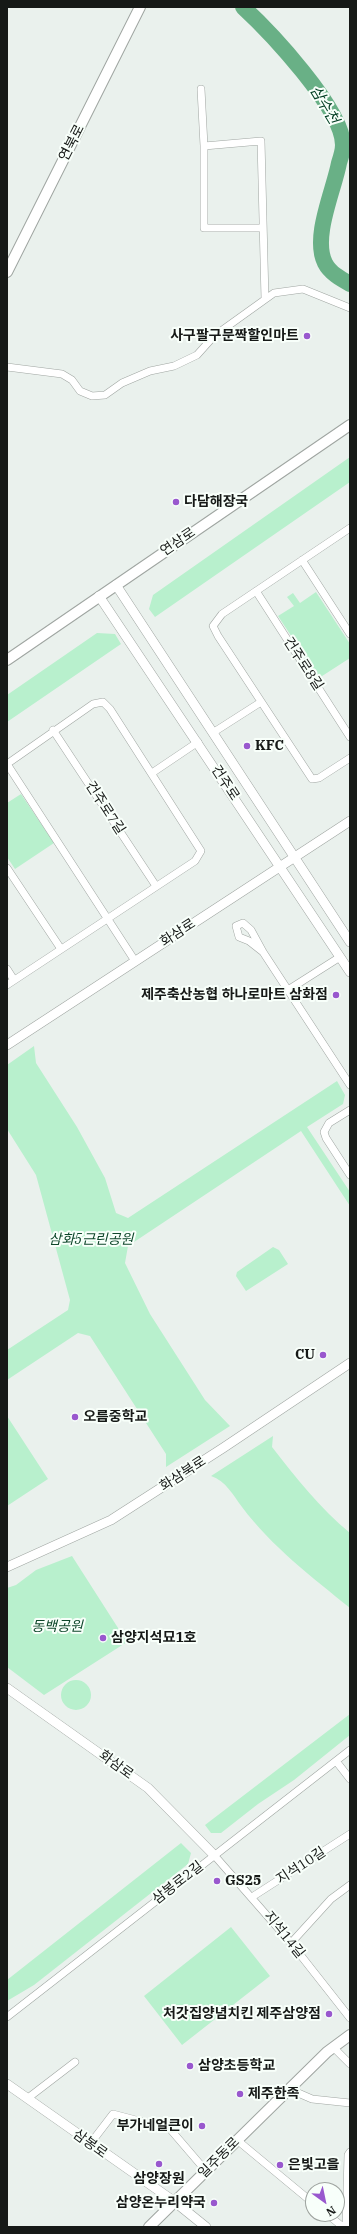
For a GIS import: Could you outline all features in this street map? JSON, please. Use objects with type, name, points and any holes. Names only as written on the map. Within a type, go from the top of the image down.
[{"type":"main road","name":"연북로","points":[[7,272],[139,10]]},
{"type":"main road","name":"연삼로","points":[[7,660],[350,425]]},
{"type":"main road","name":"일주동로","points":[[148,2227],[333,2047],[350,2035]]},
{"type":"street","points":[[202,89],[204,228],[263,228]]},
{"type":"street","points":[[204,146],[261,141],[265,299]]},
{"type":"street","points":[[7,367],[62,374],[72,380],[80,391],[92,396],[105,394],[122,383],[150,371],[174,366],[196,355],[214,336],[274,293],[303,289],[350,308]]},
{"type":"street","points":[[350,528],[222,614],[213,626],[312,779],[319,778],[350,758]]},
{"type":"street","points":[[302,560],[350,634]]},
{"type":"street","name":"건주로","points":[[116,585],[214,732],[350,942]]},
{"type":"street","name":"건주로8길","points":[[256,591],[350,737]]},
{"type":"street","name":"건주로","points":[[99,596],[198,742],[350,972]]},
{"type":"street","points":[[7,985],[14,980],[108,918],[156,886],[195,861],[201,851],[152,773],[103,702],[93,704],[7,764],[108,918],[135,961]]},
{"type":"street","points":[[214,732],[261,702]]},
{"type":"street","name":"건주로7길","points":[[54,730],[156,886]]},
{"type":"street","points":[[152,773],[198,742]]},
{"type":"street","name":"화삼로","points":[[7,1045],[350,821]]},
{"type":"street","points":[[7,868],[61,949]]},
{"type":"street","points":[[262,952],[350,1085]]},
{"type":"street","points":[[288,990],[340,957]]},
{"type":"street","points":[[7,969],[14,980]]},
{"type":"street","points":[[350,1110],[326,1126],[324,1132],[326,1138],[350,1175]]},
{"type":"street","name":"화삼북로","points":[[7,1567],[111,1520],[211,1456],[350,1363]]},
{"type":"street","name":"화삼로","points":[[7,1688],[148,1788],[214,1855]]},
{"type":"street","name":"삼봉로2길","points":[[7,2017],[350,1750]]},
{"type":"street","points":[[336,1761],[350,1779]]},
{"type":"street","name":"지석10길","points":[[252,1898],[350,1834]]},
{"type":"street","name":"지석14길","points":[[214,1855],[291,1944],[350,2018]]},
{"type":"street","points":[[291,1944],[331,1899],[350,1885]]},
{"type":"street","points":[[333,2047],[350,2064]]},
{"type":"street","points":[[28,2098],[75,2062]]},
{"type":"street","name":"삼봉로","points":[[7,2084],[90,2144],[175,2202],[206,2227]]},
{"type":"street","points":[[289,2089],[312,2099],[350,2103]]},
{"type":"street","points":[[90,2144],[113,2114],[170,2129],[206,2171]]},
{"type":"street","points":[[237,2140],[305,2196]]},
{"type":"street","points":[[344,2227],[348,2155],[350,2152]]},
{"type":"green space","points":[[350,457],[350,482],[155,617],[149,609],[153,595]]},
{"type":"green space","points":[[316,592],[350,644],[350,658],[319,678],[278,616],[294,606],[287,597],[293,593],[300,603]]},
{"type":"green space","points":[[97,633],[115,634],[121,644],[7,722],[7,695]]},
{"type":"green space","points":[[21,794],[54,843],[15,869],[7,857],[7,803]]},
{"type":"green space","name":"삼화5근린공원","points":[[34,1046],[36,1063],[77,1127],[105,1178],[116,1213],[128,1218],[337,1081],[345,1095],[343,1104],[307,1127],[350,1192],[350,1206],[301,1131],[128,1246],[125,1263],[150,1314],[205,1400],[230,1426],[166,1467],[166,1454],[90,1336],[78,1333],[7,1380],[7,1350],[68,1310],[70,1300],[36,1175],[7,1129],[7,1065]]},
{"type":"green space","points":[[273,1247],[279,1250],[288,1264],[246,1291],[236,1276],[237,1272]]},
{"type":"green space","points":[[7,1416],[48,1479],[7,1506]]},
{"type":"green space","points":[[273,1436],[272,1447],[281,1459],[318,1503],[350,1533],[350,1608],[279,1548],[254,1522],[225,1485],[221,1481],[211,1476]]},
{"type":"green space","name":"동백공원","points":[[72,1556],[127,1642],[44,1695],[7,1667],[7,1588],[16,1585],[36,1570]]},
{"type":"green space","points":[[76,1680],[82,1681],[90,1689],[90,1701],[82,1709],[76,1710],[70,1709],[62,1701],[61,1695],[62,1689],[70,1681]]},
{"type":"green space","points":[[350,1714],[350,1735],[294,1780],[258,1804],[221,1833],[211,1833],[205,1825]]},
{"type":"green space","points":[[181,1843],[191,1853],[188,1864],[34,1985],[7,2001],[7,1980]]},
{"type":"green space","points":[[231,1927],[270,1976],[182,2045],[144,1996]]},
{"type":"waterway","name":"삼수천","points":[[243,7],[270,34],[303,72],[331,112],[340,130],[343,149],[325,213],[321,240],[325,263],[330,270],[350,284]]},
{"type":"place","name":"사구팔구문짝할인마트","points":[[307,336]]},
{"type":"place","name":"다담해장국","points":[[176,502]]},
{"type":"place","name":"KFC","points":[[247,746]]},
{"type":"place","name":"제주축산농협 하나로마트 삼화점","points":[[336,995]]},
{"type":"place","name":"CU","points":[[323,1355]]},
{"type":"place","name":"오름중학교","points":[[75,1417]]},
{"type":"place","name":"삼양지석묘1호","points":[[103,1638]]},
{"type":"place","name":"GS25","points":[[217,1881]]},
{"type":"place","name":"처갓집양념치킨 제주삼양점","points":[[329,2014]]},
{"type":"place","name":"삼양초등학교","points":[[190,2066]]},
{"type":"place","name":"제주한족","points":[[240,2094]]},
{"type":"place","name":"부가네얼큰이","points":[[202,2126]]},
{"type":"place","name":"삼양장원","points":[[159,2164]]},
{"type":"place","name":"은빛고을","points":[[280,2165]]},
{"type":"place","name":"삼양온누리약국","points":[[214,2203]]}]
